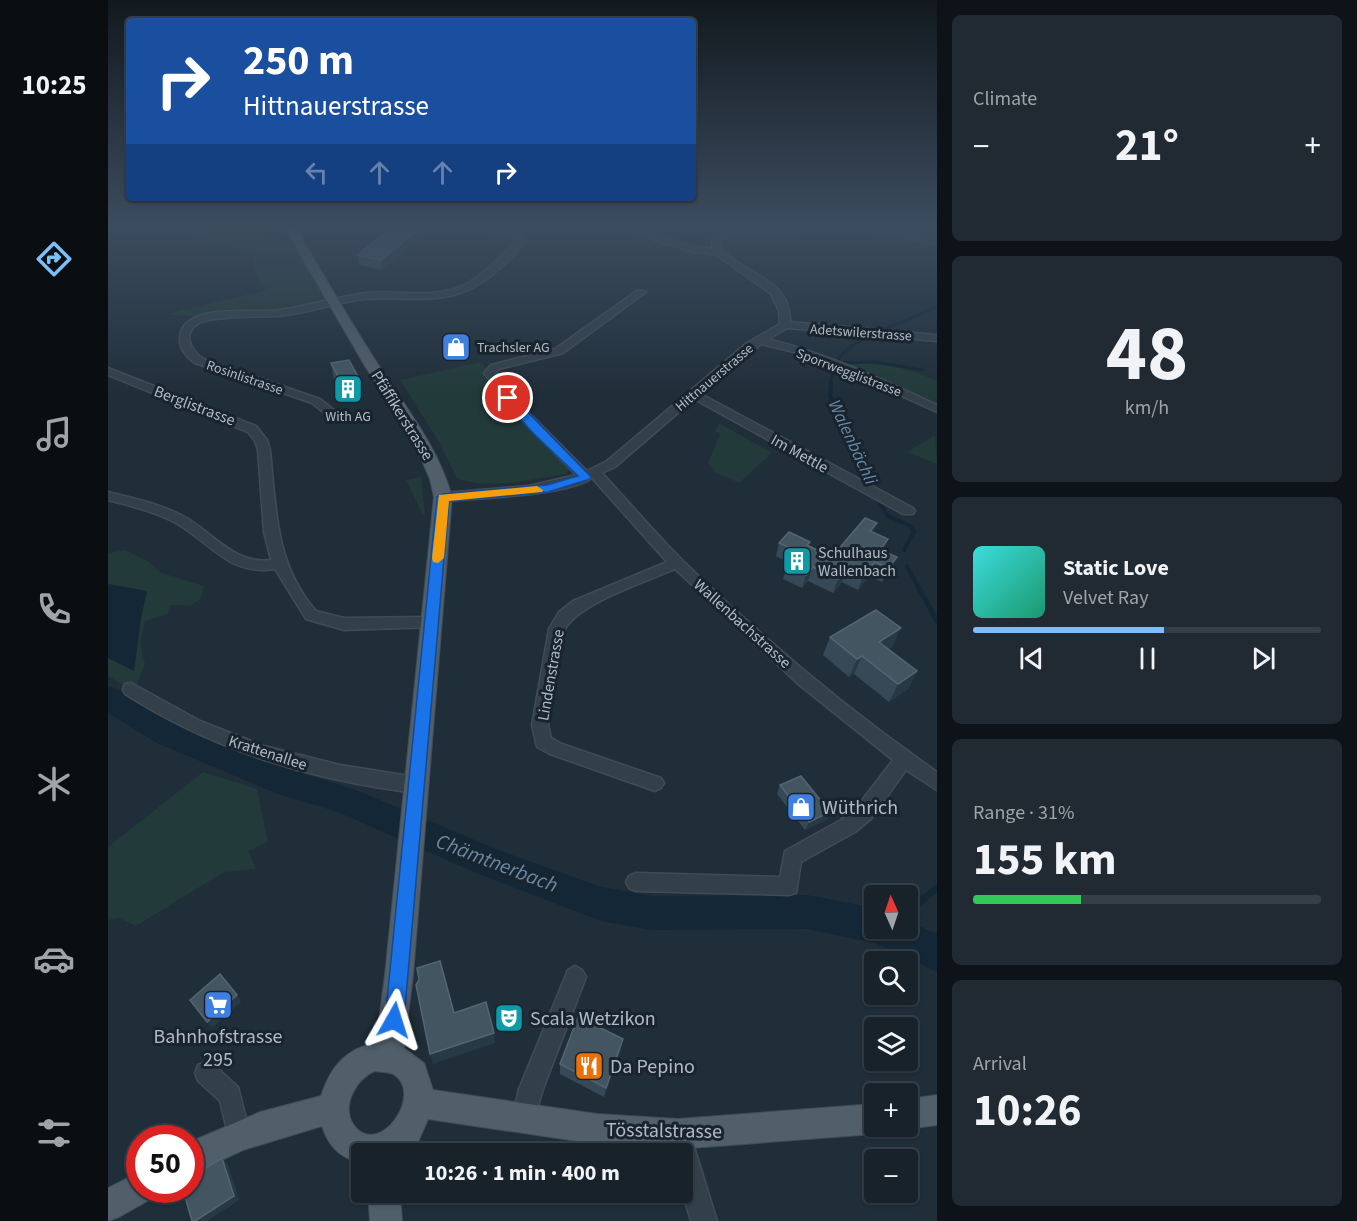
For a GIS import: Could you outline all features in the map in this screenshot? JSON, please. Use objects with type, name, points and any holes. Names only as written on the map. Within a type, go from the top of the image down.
[{"type":"main road","name":"Pfäffikerstrasse","points":[[322,282],[333,303],[432,460],[443,497],[411,848],[394,1020],[388,1056]]},
{"type":"main road","points":[[351,1143],[336,1123],[334,1108],[336,1094],[351,1068],[362,1060],[375,1056],[388,1056],[399,1060],[412,1072],[419,1090],[420,1103],[416,1118],[408,1132],[396,1143]]},
{"type":"main road","name":"Tösstalstrasse","points":[[420,1103],[597,1129],[678,1134],[864,1120]]},
{"type":"main road","points":[[204,1152],[238,1134],[284,1119],[334,1108]]},
{"type":"main road","points":[[918,1113],[937,1110]]},
{"type":"main road","points":[[108,1206],[126,1196]]},
{"type":"main road","points":[[385,1203],[386,1221]]},
{"type":"street","points":[[333,303],[367,296],[420,297],[456,292],[477,282]]},
{"type":"street","points":[[765,282],[777,294],[787,317],[784,325]]},
{"type":"street","name":"Wallenbachstrasse","points":[[641,292],[559,351],[495,367],[490,373],[508,398],[538,432],[590,475],[677,563],[774,652],[904,759],[937,782]]},
{"type":"street","name":"Rosinlistrasse","points":[[331,413],[316,401],[199,361],[185,350],[183,341],[188,328],[196,320],[204,317],[264,315],[333,303]]},
{"type":"street","name":"Adetswilerstrasse","points":[[784,325],[937,338]]},
{"type":"street","name":"Hittnauerstrasse","points":[[443,497],[548,488],[590,475],[611,464],[759,340],[784,325]]},
{"type":"street","name":"Sporrwegglistrasse","points":[[759,340],[836,364],[937,409]]},
{"type":"street","name":"Berglistrasse","points":[[108,371],[252,429],[261,440],[264,450],[271,532],[279,564],[304,608],[311,615],[344,624],[430,622]]},
{"type":"street","name":"Im Mettle","points":[[693,394],[908,511]]},
{"type":"street","points":[[108,496],[151,507],[180,520],[242,565],[263,568],[279,564]]},
{"type":"street","name":"Lindenstrasse","points":[[655,783],[556,749],[543,742],[540,725],[557,629],[564,616],[578,605],[677,563]]},
{"type":"street","name":"Krattenallee","points":[[130,689],[215,735],[309,766],[393,783],[416,795]]},
{"type":"street","points":[[636,882],[789,886],[792,857],[856,819],[904,759]]},
{"type":"street","points":[[524,1118],[531,1089],[575,976]]},
{"type":"street","points":[[206,1072],[230,1095],[238,1134]]},
{"type":"street","points":[[678,1134],[704,1221]]},
{"type":"green space","points":[[260,282],[321,282],[333,303],[250,316],[208,317],[167,314],[266,290]]},
{"type":"green space","points":[[481,362],[572,464],[566,474],[497,484],[469,482],[457,478],[436,437],[400,380]]},
{"type":"green space","points":[[849,362],[906,370],[937,382],[937,409],[843,366]]},
{"type":"green space","points":[[719,423],[772,453],[739,483],[714,472],[708,463],[720,434],[715,431]]},
{"type":"green space","points":[[935,435],[937,464],[907,452]]},
{"type":"green space","points":[[421,477],[425,514],[423,515],[406,480]]},
{"type":"green space","points":[[125,550],[151,563],[159,572],[204,586],[201,598],[190,606],[171,605],[167,614],[145,621],[140,644],[145,664],[136,686],[125,686],[108,676],[108,553]]},
{"type":"green space","points":[[203,772],[257,789],[268,842],[248,851],[256,869],[224,872],[136,926],[119,918],[108,920],[108,847]]},
{"type":"water","points":[[108,584],[147,591],[134,671],[108,658]]},
{"type":"building","points":[[349,360],[360,380],[342,384],[331,363]]},
{"type":"building","points":[[865,518],[877,523],[870,531],[888,539],[880,550],[897,557],[888,568],[875,562],[863,576],[847,568],[838,579],[813,567],[806,575],[787,566],[800,552],[779,543],[789,532],[810,542],[807,545],[832,557]]},
{"type":"building","points":[[876,610],[901,628],[879,642],[917,671],[898,684],[862,656],[857,659],[830,637]]},
{"type":"building","points":[[801,776],[830,812],[809,822],[780,785]]},
{"type":"building","points":[[440,961],[454,1013],[486,1002],[494,1033],[430,1054],[416,985],[419,980],[417,968]]},
{"type":"building","name":"Bahnhofstrasse 295","points":[[220,974],[237,995],[207,1022],[190,1000]]},
{"type":"building","name":"Da Pepino","points":[[578,1017],[623,1039],[606,1088],[560,1064]]},
{"type":"building","points":[[222,1158],[234,1196],[192,1221],[187,1203],[204,1203],[204,1169]]},
{"type":"waterway","name":"Walenbächli","points":[[885,329],[937,307]]},
{"type":"waterway","name":"Walenbächli","points":[[830,384],[835,366],[844,353],[856,343],[872,335]]},
{"type":"waterway","points":[[838,363],[876,362],[923,370]]},
{"type":"waterway","name":"Walenbächli","points":[[831,383],[830,396],[871,488]]},
{"type":"waterway","name":"Walenbächli","points":[[876,496],[887,515],[910,526],[914,531],[904,550]]},
{"type":"waterway","points":[[907,566],[921,592]]},
{"type":"waterway","points":[[920,590],[937,621]]},
{"type":"waterway","name":"Chämtnerbach","points":[[108,698],[168,734],[289,784],[344,800],[493,864],[601,904],[652,913],[807,912],[864,924]]},
{"type":"waterway","points":[[918,904],[937,888]]},
{"type":"waterway","name":"Chämtnerbach","points":[[907,939],[937,953]]},
{"type":"slow traffic","points":[[438,558],[443,497],[537,490]]},
{"type":"place","name":"Trachsler AG","points":[[456,347]]},
{"type":"place","name":"With AG","points":[[348,389]]},
{"type":"place","name":"Schulhaus Wallenbach","points":[[797,561]]},
{"type":"place","name":"Wüthrich","points":[[801,807]]},
{"type":"place","name":"Bahnhofstrasse 295","points":[[218,1005]]},
{"type":"place","name":"Scala Wetzikon","points":[[509,1018]]},
{"type":"place","name":"Da Pepino","points":[[589,1066]]},
{"type":"route","points":[[394,1020],[443,497],[529,491],[586,477],[538,432],[508,398]]}]
